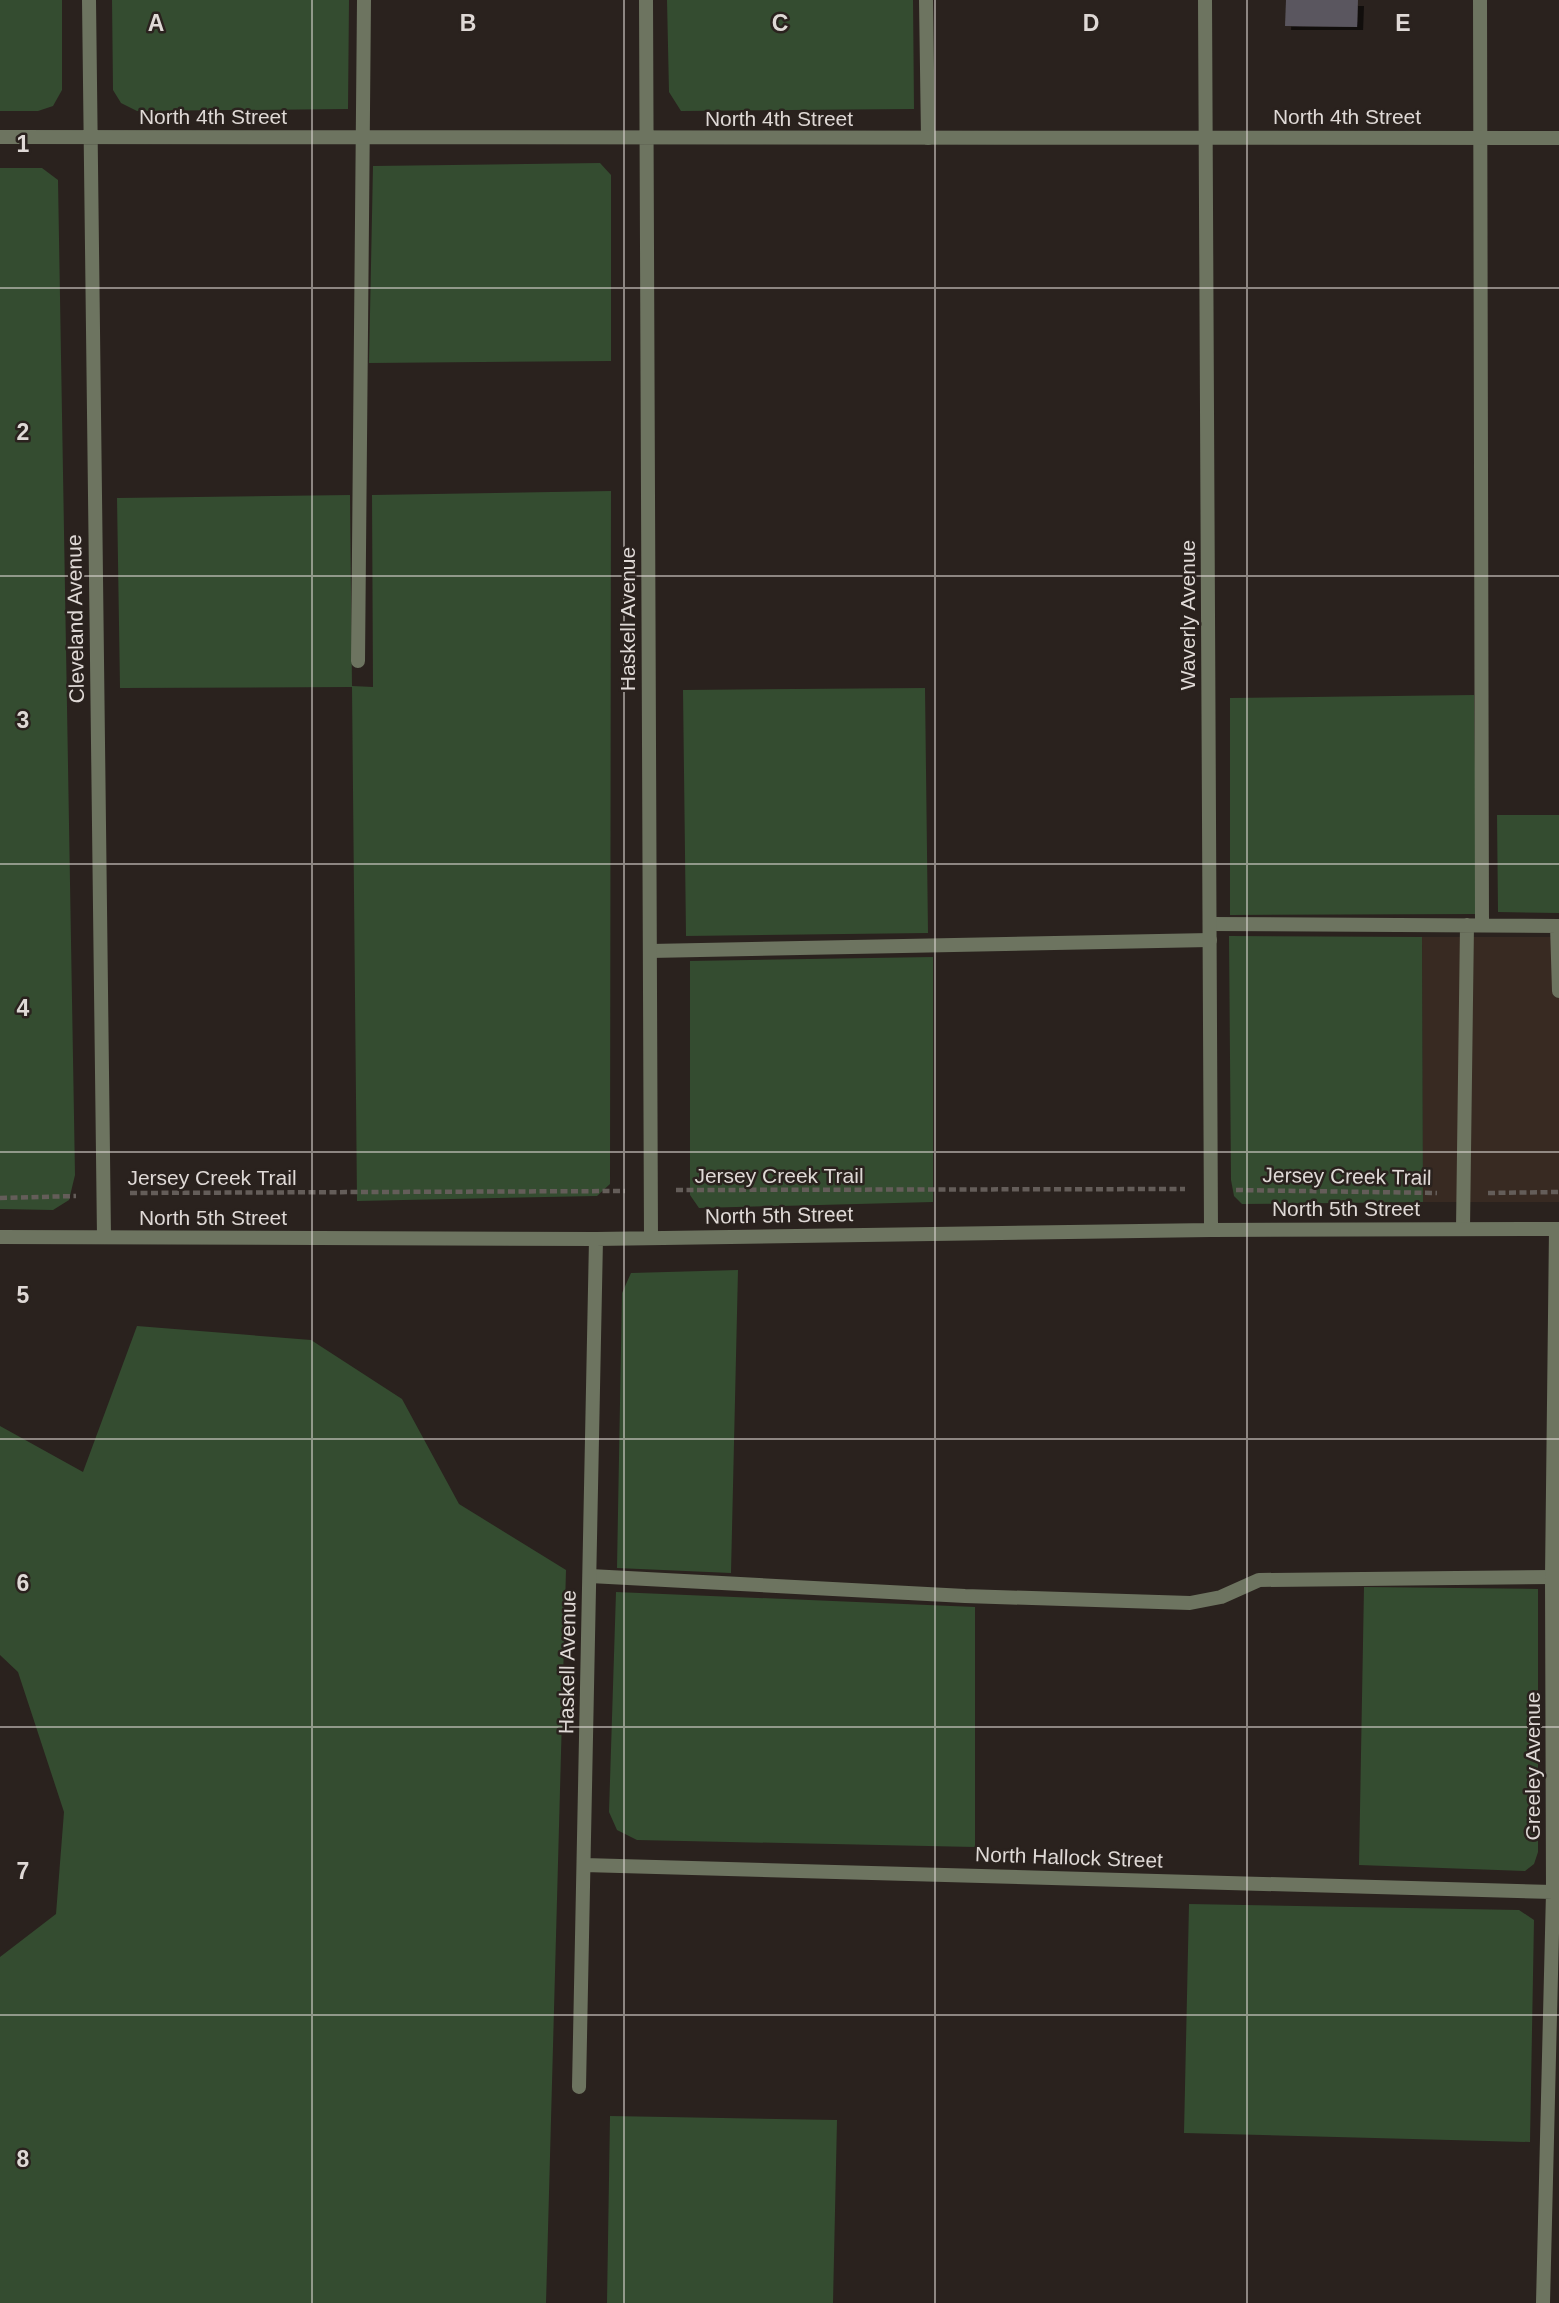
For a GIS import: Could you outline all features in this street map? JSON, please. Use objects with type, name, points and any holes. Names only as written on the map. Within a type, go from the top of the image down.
[{"type":"street","name":"Cleveland Avenue","points":[[89,0],[104,1237]]},
{"type":"street","points":[[359,661],[364,0]]},
{"type":"street","name":"Haskell Avenue","points":[[646,0],[651,1238]]},
{"type":"street","points":[[926,0],[928,138]]},
{"type":"street","name":"Waverly Avenue","points":[[1205,0],[1211,1230]]},
{"type":"street","points":[[1463,1229],[1475,925],[1480,0]]},
{"type":"street","name":"North 4th Street","points":[[0,137],[1559,138]]},
{"type":"street","points":[[1210,924],[1558,926],[1559,991]]},
{"type":"street","points":[[650,951],[1210,940]]},
{"type":"street","name":"North 5th Street","points":[[0,1237],[596,1239],[1211,1230],[1557,1229]]},
{"type":"street","name":"Greeley Avenue","points":[[1543,2303],[1554,2035],[1552,1577],[1556,1504],[1557,1229]]},
{"type":"street","name":"Haskell Avenue","points":[[579,2087],[596,1239]]},
{"type":"street","points":[[590,1576],[965,1595],[1190,1603],[1221,1597],[1259,1580],[1552,1577]]},
{"type":"street","name":"North Hallock Street","points":[[584,1865],[1553,1892]]},
{"type":"path","name":"Jersey Creek Trail","points":[[0,1198],[57,1198],[103,1194],[651,1191],[1211,1189],[1559,1192]]},
{"type":"shaded area","points":[[1422,937],[1559,937],[1559,1202],[1423,1202]]},
{"type":"green space","points":[[0,0],[62,0],[62,90],[53,106],[38,111],[0,111]]},
{"type":"green space","points":[[112,0],[349,0],[348,109],[137,111],[121,103],[113,90]]},
{"type":"green space","points":[[667,0],[913,0],[914,109],[681,111],[669,92]]},
{"type":"green space","points":[[600,163],[611,175],[611,361],[369,363],[373,166]]},
{"type":"green space","points":[[0,168],[42,168],[58,180],[75,1175],[69,1200],[53,1210],[0,1209]]},
{"type":"green space","points":[[611,491],[610,1184],[597,1196],[357,1201],[352,687],[120,688],[117,498],[350,495],[352,686],[373,687],[372,495]]},
{"type":"green space","points":[[925,688],[928,933],[686,936],[683,690]]},
{"type":"green space","points":[[1474,695],[1477,914],[1230,915],[1230,698]]},
{"type":"green space","points":[[1497,815],[1559,815],[1559,913],[1498,912]]},
{"type":"green space","points":[[1229,936],[1422,937],[1423,1202],[1242,1204],[1234,1196],[1231,1180]]},
{"type":"green space","points":[[933,957],[933,1202],[699,1208],[690,1195],[690,961]]},
{"type":"green space","points":[[738,1270],[731,1573],[617,1568],[622,1293],[631,1273]]},
{"type":"green space","points":[[137,1326],[311,1340],[402,1399],[459,1504],[566,1570],[546,2303],[0,2303],[0,1957],[56,1914],[64,1812],[18,1672],[0,1655],[0,1426],[83,1472]]},
{"type":"green space","points":[[1364,1587],[1538,1589],[1538,1852],[1534,1864],[1525,1871],[1359,1865]]},
{"type":"green space","points":[[616,1592],[975,1607],[975,1847],[637,1840],[617,1830],[609,1812]]},
{"type":"green space","points":[[1189,1904],[1519,1910],[1534,1920],[1530,2142],[1184,2133]]},
{"type":"green space","points":[[610,2116],[837,2120],[833,2303],[607,2303]]},
{"type":"building","points":[[1286,0],[1358,0],[1357,27],[1285,26]]}]
